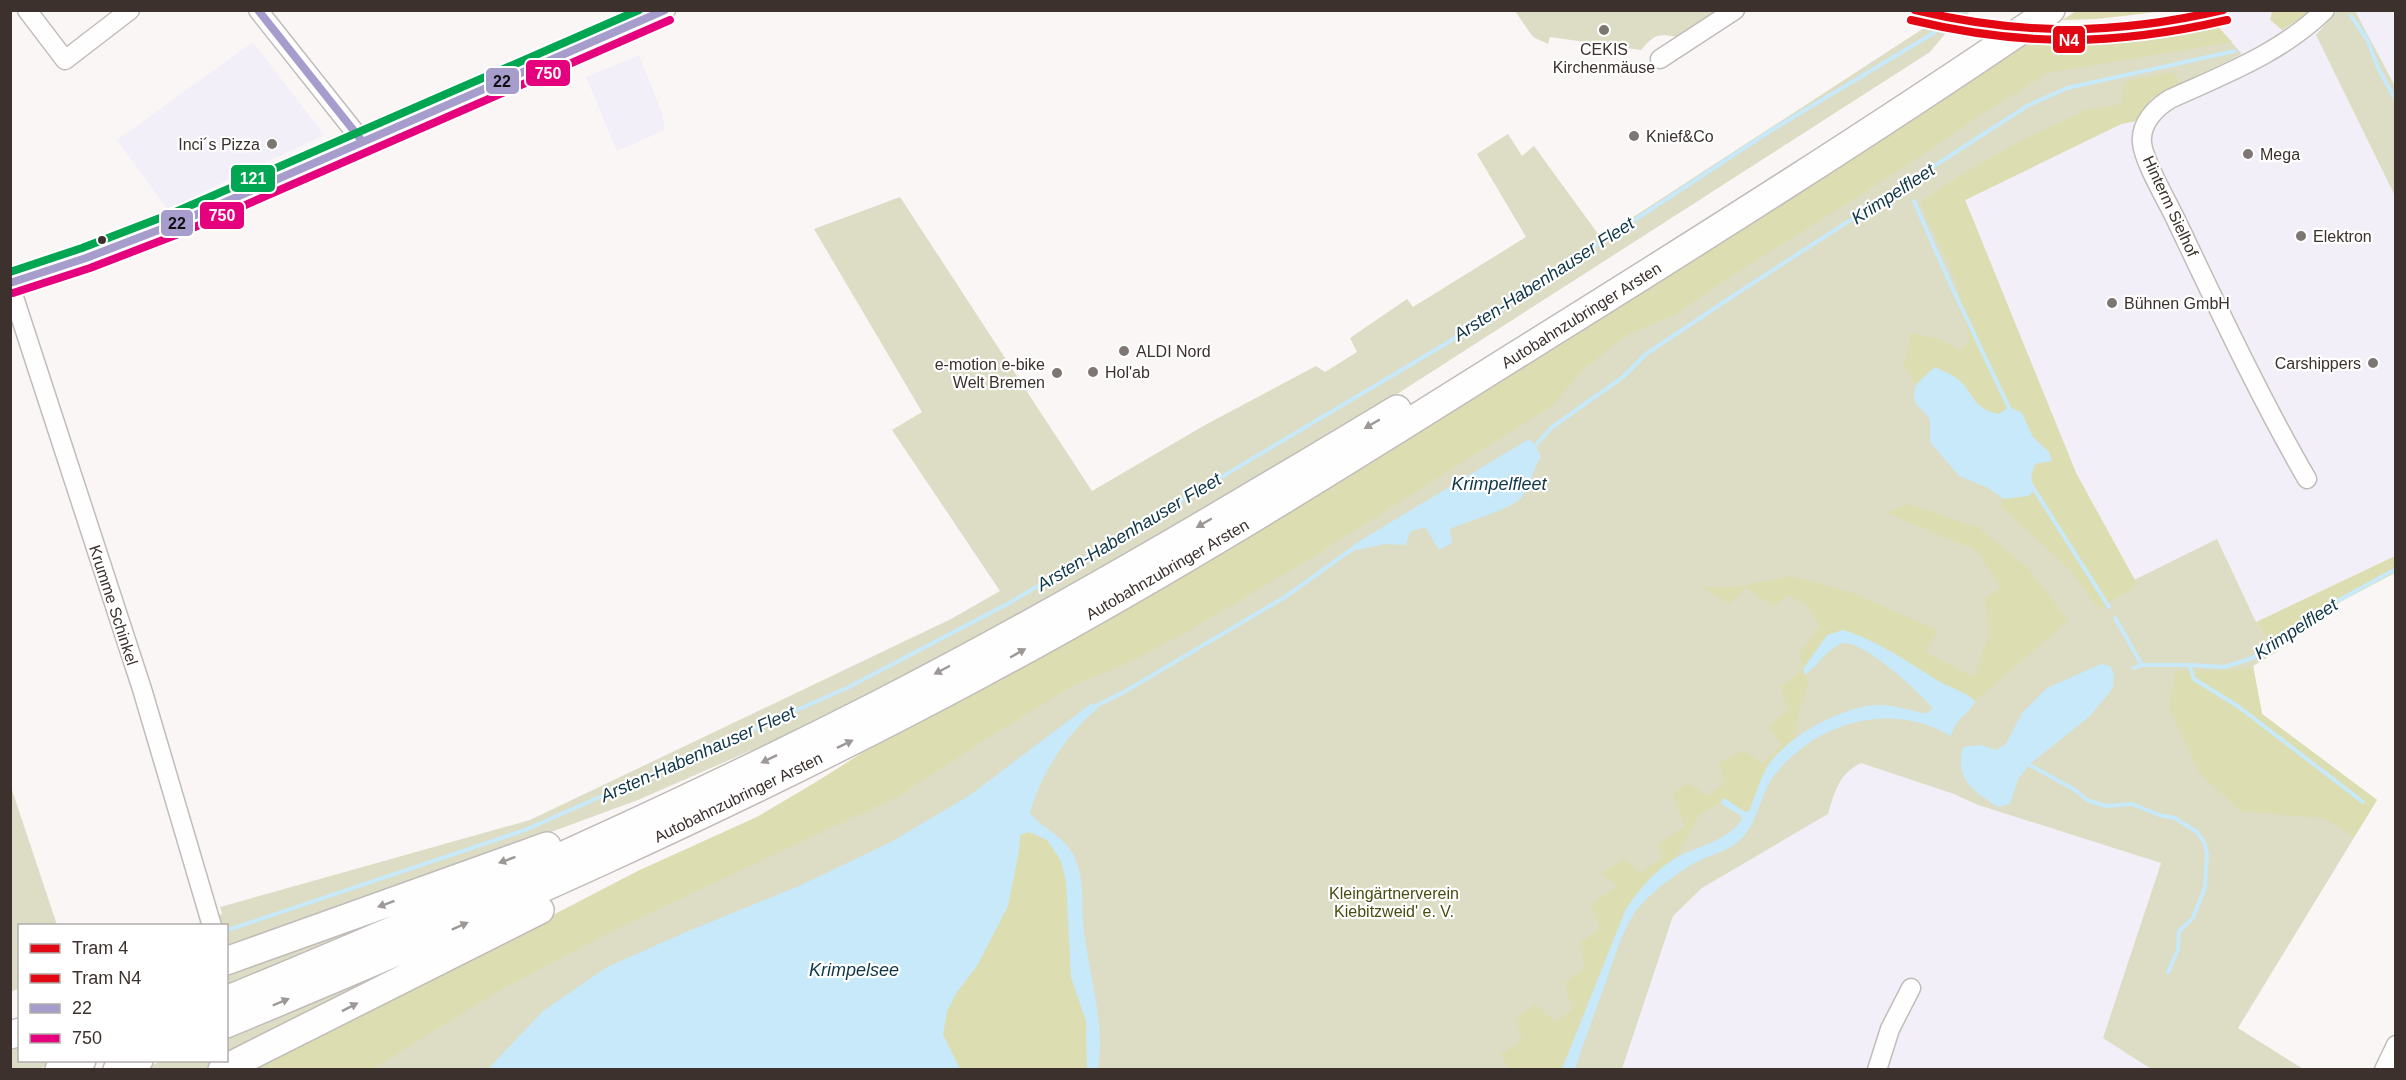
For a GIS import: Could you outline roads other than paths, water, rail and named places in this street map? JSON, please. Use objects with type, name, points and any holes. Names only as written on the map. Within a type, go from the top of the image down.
[{"type":"highway","name":"Autobahnzubringer Arsten","points":[[228,1023],[413,947],[626,840],[1044,616],[1394,411],[1740,194],[2017,10]]},
{"type":"highway","name":"Autobahnzubringer Arsten","points":[[228,999],[626,840],[849,742],[982,673],[1272,508],[1808,172],[2051,10]]},
{"type":"highway","points":[[228,960],[566,840],[626,840]]},
{"type":"highway","points":[[222,1070],[557,901],[586,883],[626,840]]},
{"type":"highway","points":[[59,1070],[77,1062]]},
{"type":"highway","points":[[117,1070],[135,1062]]},
{"type":"street","points":[[27,10],[65,60],[130,10]]},
{"type":"street","points":[[258,10],[362,141]]},
{"type":"street","points":[[10,284],[143,237],[666,10]]},
{"type":"street","points":[[1660,59],[1735,10]]},
{"type":"street","name":"Hinterm Sielhof","points":[[2307,479],[2190,249],[2148,161],[2142,143],[2143,131],[2157,107],[2169,99],[2264,57],[2300,33],[2325,10]]},
{"type":"street","name":"Krumme Schinkel","points":[[10,284],[138,678],[211,924]]},
{"type":"street","points":[[1876,1070],[1890,1029],[1911,988]]},
{"type":"street","points":[[2384,1070],[2396,1045]]},
{"type":"water","points":[[1935,367],[1956,378],[1977,403],[1989,411],[1998,414],[2010,407],[2022,413],[2033,437],[2049,452],[2052,461],[2035,464],[2031,475],[2034,491],[2028,496],[2004,499],[1988,488],[1959,476],[1930,442],[1930,420],[1917,405],[1914,393],[1918,383]]},
{"type":"water","name":"Krimpelfleet","points":[[1529,439],[1536,446],[1541,457],[1524,494],[1506,508],[1450,529],[1452,543],[1439,550],[1425,527],[1410,532],[1406,545],[1385,544],[1357,550],[1353,545]]},
{"type":"water","points":[[1843,630],[1882,647],[1975,701],[1956,725],[1951,736],[1928,725],[1903,719],[1855,722],[1832,730],[1810,742],[1790,758],[1773,777],[1748,831],[1739,841],[1683,870],[1638,908],[1620,942],[1575,1069],[1562,1069],[1625,911],[1655,873],[1670,861],[1721,838],[1736,826],[1742,819],[1740,815],[1720,803],[1724,798],[1745,812],[1749,811],[1768,765],[1781,750],[1806,731],[1837,715],[1867,706],[1893,706],[1926,714],[1933,708],[1889,667],[1849,644],[1836,646],[1805,675],[1803,669],[1827,635]]},
{"type":"water","points":[[2101,664],[2110,666],[2114,673],[2113,688],[2090,716],[2030,764],[2018,779],[2010,804],[1998,807],[1968,783],[1961,768],[1963,747],[1981,745],[1996,750],[2006,744],[2022,713],[2047,688]]},
{"type":"water","name":"Krimpelsee","points":[[1092,703],[1097,709],[1075,730],[1056,756],[1040,785],[1030,813],[1067,845],[1079,870],[1084,932],[1100,1035],[1098,1069],[1087,1069],[1086,1021],[1071,977],[1066,881],[1061,861],[1047,840],[1029,832],[1020,835],[1008,906],[977,966],[957,992],[947,1011],[943,1035],[960,1069],[488,1069],[543,1011],[607,967],[799,886],[891,842],[970,795]]},
{"type":"waterway","name":"Arsten-Habenhauser Fleet","points":[[231,929],[525,830],[849,687],[1011,602],[1447,343],[1772,130],[1932,34],[1965,10]]},
{"type":"waterway","name":"Krimpelfleet","points":[[2351,16],[2367,39],[2379,70],[2396,100]]},
{"type":"waterway","name":"Krimpelfleet","points":[[1533,448],[1551,428],[1623,377],[1646,354],[2027,106],[2067,88],[2235,51]]},
{"type":"waterway","points":[[1914,201],[2010,410]]},
{"type":"waterway","points":[[2032,486],[2109,607]]},
{"type":"waterway","name":"Krimpelfleet","points":[[1094,707],[1124,692],[1285,597],[1358,545]]},
{"type":"waterway","name":"Krimpelfleet","points":[[2190,665],[2224,667],[2250,659],[2274,646],[2319,611],[2396,569]]},
{"type":"waterway","points":[[2115,618],[2142,665]]},
{"type":"waterway","points":[[2134,668],[2142,665],[2189,665],[2194,679],[2239,707],[2363,802]]},
{"type":"waterway","points":[[2028,764],[2075,790],[2087,800],[2106,806],[2132,804],[2159,815],[2175,818],[2197,832],[2205,844],[2207,855],[2205,887],[2193,918],[2179,931],[2178,950],[2168,972]]},
{"type":"tram line","name":"4","points":[[1915,10],[1993,24],[2069,29],[2145,24],[2223,10]]},
{"type":"tram line","name":"N4","points":[[1911,20],[1992,35],[2069,40],[2146,35],[2227,20]]},
{"type":"place","name":"CEKIS Kirchenmäuse","points":[[1604,30]]},
{"type":"place","name":"Knief&Co","points":[[1634,136]]},
{"type":"place","name":"Inci´s Pizza","points":[[272,144]]},
{"type":"place","name":"Mega","points":[[2248,154]]},
{"type":"place","name":"Elektron","points":[[2301,236]]},
{"type":"place","name":"Bühnen GmbH","points":[[2112,303]]},
{"type":"place","name":"ALDI Nord","points":[[1124,351]]},
{"type":"place","name":"Carshippers","points":[[2373,363]]},
{"type":"place","name":"Hol'ab","points":[[1093,372]]},
{"type":"place","name":"e-motion e-bike Welt Bremen","points":[[1057,373]]},
{"type":"park label","name":"Kleingärtnerverein Kiebitzweid' e. V.","points":[[1394,902]]}]
